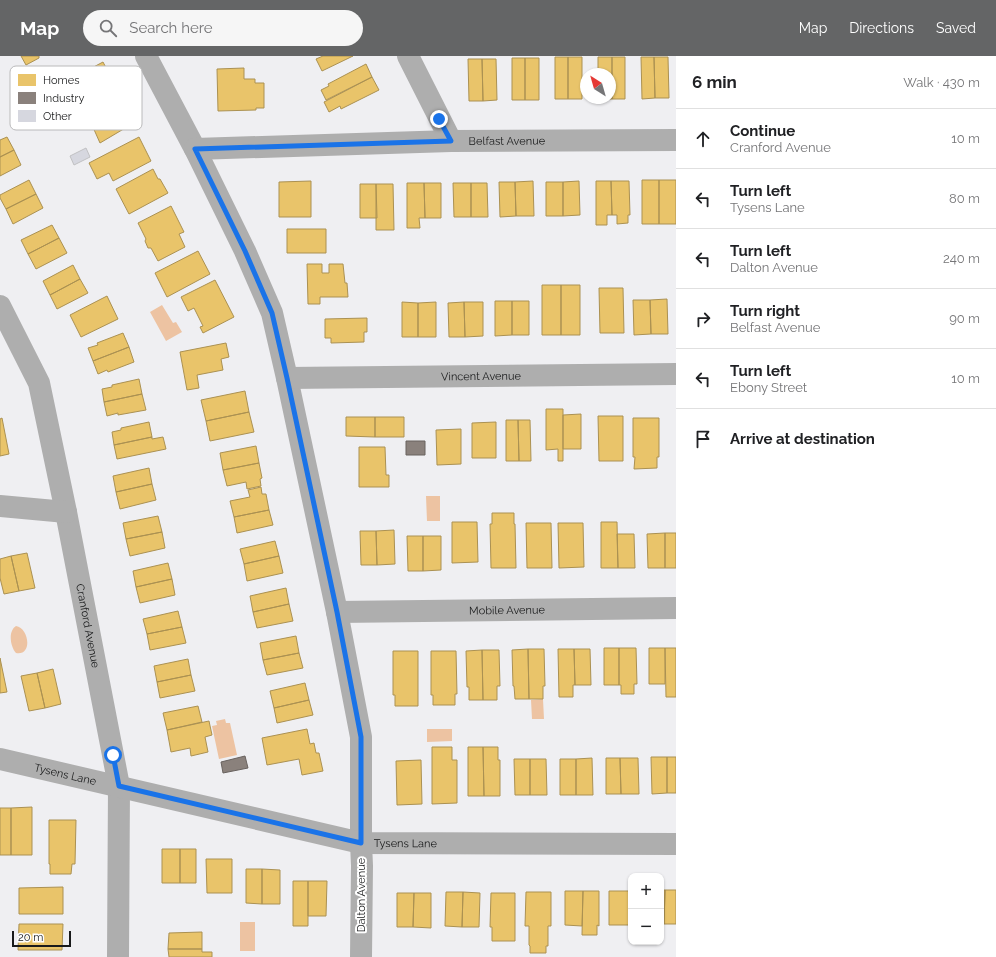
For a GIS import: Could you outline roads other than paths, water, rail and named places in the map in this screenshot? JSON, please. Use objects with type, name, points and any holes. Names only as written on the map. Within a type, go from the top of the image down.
[{"type":"street","name":"Dalton Avenue","points":[[146,56],[195,149],[245,251],[272,313],[337,612],[361,737],[361,957]]},
{"type":"street","points":[[408,56],[451,141]]},
{"type":"street","name":"Belfast Avenue","points":[[195,149],[451,141],[676,140]]},
{"type":"street","name":"Cranford Avenue","points":[[0,306],[39,383],[66,512],[119,786],[118,957]]},
{"type":"street","name":"Vincent Avenue","points":[[287,378],[676,374]]},
{"type":"street","points":[[0,506],[66,512]]},
{"type":"street","name":"Mobile Avenue","points":[[337,612],[676,608]]},
{"type":"street","name":"Tysens Lane","points":[[0,759],[361,843],[676,844]]}]
